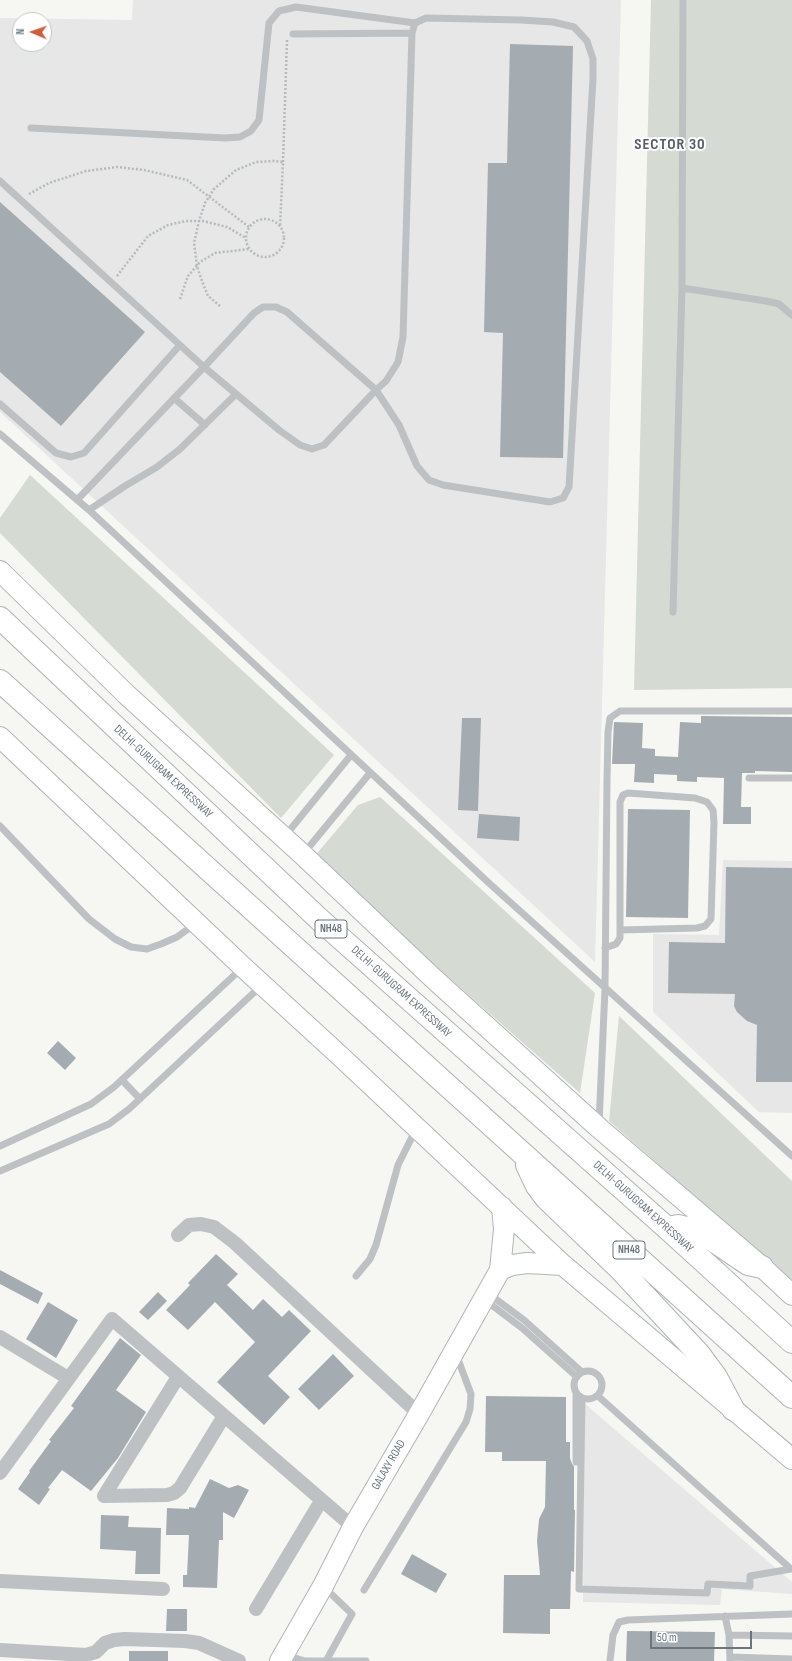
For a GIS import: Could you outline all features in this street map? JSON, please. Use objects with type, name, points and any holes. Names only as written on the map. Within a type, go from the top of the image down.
[{"type":"highway","name":"DELHI-GURUGRAM EXPRESSWAY","points":[[1,617],[319,920],[667,1228],[792,1342]]},
{"type":"highway","name":"NH48","points":[[0,681],[792,1397]]},
{"type":"highway","points":[[522,1154],[537,1186],[546,1198],[620,1268],[698,1354],[716,1377],[733,1408]]},
{"type":"highway","points":[[667,1228],[678,1226],[699,1231],[748,1264],[762,1267]]},
{"type":"main road","points":[[0,571],[127,695],[284,838],[434,979],[599,1128],[762,1267],[792,1295]]},
{"type":"main road","points":[[0,737],[262,985],[417,1127],[563,1265],[792,1459]]},
{"type":"main road","name":"GALAXY ROAD","points":[[282,1658],[323,1586],[353,1527],[500,1270],[504,1228],[502,1208]]},
{"type":"main road","points":[[500,1270],[512,1265],[527,1263],[563,1265]]},
{"type":"street","points":[[178,1235],[188,1225],[201,1224],[214,1227],[235,1243],[419,1414]]},
{"type":"street","points":[[0,1473],[112,1319],[321,1501],[353,1527]]},
{"type":"street","points":[[0,1337],[68,1378]]},
{"type":"street","points":[[178,1377],[104,1496],[167,1495],[174,1493],[180,1488],[224,1416]]},
{"type":"street","points":[[256,1608],[321,1501]]},
{"type":"street","points":[[0,1580],[162,1589]]},
{"type":"street","points":[[0,1650],[86,1655],[96,1652],[105,1643],[114,1640],[185,1641],[199,1643],[239,1661]]},
{"type":"lane","points":[[673,612],[682,288],[683,0]]},
{"type":"lane","points":[[32,128],[225,138],[240,137],[251,131],[259,120],[269,23],[279,11],[296,7],[416,23],[426,18],[553,22],[574,27],[587,41],[593,59],[569,487],[563,498],[550,502],[443,485],[429,480],[417,466],[399,425],[376,390],[287,312],[276,307],[264,306],[254,313],[77,500]]},
{"type":"lane","points":[[0,181],[204,367],[236,394],[300,445],[312,449],[324,445],[386,381],[398,362],[403,337],[412,33],[416,23]]},
{"type":"lane","points":[[293,34],[412,33]]},
{"type":"lane","points":[[682,288],[766,300],[778,304],[792,315]]},
{"type":"lane","points":[[0,404],[56,453],[71,458],[84,453],[180,345]]},
{"type":"lane","points":[[89,510],[157,467],[180,449],[236,394]]},
{"type":"lane","points":[[174,398],[204,425]]},
{"type":"lane","points":[[0,434],[89,510],[370,773],[605,989],[792,1156]]},
{"type":"lane","points":[[599,1128],[605,989],[608,732],[610,718],[620,711],[792,710]]},
{"type":"lane","points":[[284,838],[351,755]]},
{"type":"lane","points":[[302,855],[370,773]]},
{"type":"lane","points":[[749,778],[792,778]]},
{"type":"lane","points":[[605,948],[616,944],[620,938],[620,930],[620,802],[623,796],[628,793],[695,798],[706,802],[713,810],[714,822],[711,919],[705,926],[697,928],[620,930]]},
{"type":"lane","points":[[0,826],[89,919],[115,939],[131,947],[147,949],[161,944],[177,937],[197,922]]},
{"type":"lane","points":[[0,1146],[91,1104],[122,1080],[243,967]]},
{"type":"lane","points":[[0,1171],[109,1124],[140,1099],[262,985]]},
{"type":"lane","points":[[122,1080],[140,1099]]},
{"type":"lane","points":[[356,1276],[370,1259],[376,1245],[398,1165],[417,1127]]},
{"type":"lane","points":[[486,1296],[524,1320],[579,1374]]},
{"type":"lane","points":[[364,1590],[466,1422],[470,1409],[471,1394],[455,1350]]},
{"type":"lane","points":[[579,1374],[592,1371],[600,1377],[602,1387],[598,1396],[590,1400],[579,1396]]},
{"type":"lane","points":[[579,1374],[574,1384],[579,1396],[579,1589],[707,1593],[708,1584],[750,1586],[750,1576],[790,1569],[598,1396]]},
{"type":"lane","points":[[576,1462],[579,1396]]},
{"type":"lane","points":[[323,1586],[352,1614],[326,1661]]},
{"type":"lane","points":[[610,1661],[613,1635],[619,1622],[628,1620],[792,1614]]},
{"type":"lane","points":[[725,1616],[729,1635],[730,1659],[792,1659]]},
{"type":"lane","points":[[729,1635],[792,1636]]},
{"type":"lane","points":[[282,1658],[305,1661],[366,1661]]},
{"type":"path","points":[[280,227],[287,40],[285,35],[288,32],[293,34],[291,40],[287,40]]},
{"type":"path","points":[[220,306],[208,296],[197,266],[194,242],[199,221],[209,197],[214,189],[236,170],[256,162],[283,162]]},
{"type":"path","points":[[19,198],[49,183],[86,171],[116,167],[144,170],[187,180],[249,227]]},
{"type":"path","points":[[259,220],[263,220],[276,221],[280,227],[285,237],[282,249],[274,255],[266,257],[254,255],[249,249],[246,238],[249,227],[259,220]]},
{"type":"path","points":[[111,282],[148,236],[168,225],[186,221],[199,221],[227,227],[246,238]]},
{"type":"path","points":[[180,299],[188,276],[197,266],[215,253],[249,249]]},
{"type":"shaded area","points":[[133,0],[621,0],[595,962],[0,412],[0,18],[12,18],[12,52],[52,52],[52,19],[132,20]]},
{"type":"shaded area","points":[[651,0],[792,0],[792,688],[634,690]]},
{"type":"shaded area","points":[[30,475],[334,755],[281,818],[0,533],[0,518]]},
{"type":"shaded area","points":[[380,797],[595,993],[580,1093],[313,858],[358,805]]},
{"type":"shaded area","points":[[723,860],[792,861],[792,1113],[759,1112],[653,1012],[653,934],[719,935]]},
{"type":"shaded area","points":[[619,1016],[792,1181],[792,1281],[609,1121]]},
{"type":"shaded area","points":[[584,1403],[792,1582],[792,1594],[722,1589],[720,1605],[583,1602]]},
{"type":"building","points":[[510,44],[573,46],[563,458],[500,457],[503,333],[484,332],[488,163],[507,163]]},
{"type":"building","points":[[0,202],[145,332],[61,426],[0,372]]},
{"type":"building","points":[[701,716],[792,717],[792,772],[755,771],[755,773],[742,773],[741,807],[751,807],[751,824],[723,824],[724,778],[697,777],[697,782],[677,781],[677,775],[654,774],[654,783],[634,782],[635,764],[612,764],[614,722],[643,723],[642,748],[655,749],[655,756],[678,757],[680,722],[701,723]]},
{"type":"building","points":[[462,718],[481,718],[478,811],[458,810]]},
{"type":"building","points":[[628,809],[690,810],[688,918],[626,917]]},
{"type":"building","points":[[479,814],[520,817],[519,841],[477,838]]},
{"type":"building","points":[[726,867],[792,868],[792,1082],[756,1082],[757,1025],[747,1021],[737,1012],[734,1006],[735,994],[668,993],[669,942],[725,943]]},
{"type":"building","points":[[58,1041],[76,1058],[65,1070],[47,1053]]},
{"type":"building","points":[[216,1254],[238,1274],[227,1285],[253,1310],[263,1299],[282,1317],[289,1310],[311,1331],[268,1376],[290,1397],[264,1425],[217,1382],[255,1342],[215,1302],[188,1330],[166,1310],[190,1285],[188,1283]]},
{"type":"building","points":[[0,1270],[43,1293],[38,1304],[0,1284]]},
{"type":"building","points":[[158,1292],[167,1301],[148,1320],[139,1312]]},
{"type":"building","points":[[48,1302],[78,1320],[56,1358],[26,1339]]},
{"type":"building","points":[[120,1338],[141,1355],[116,1390],[146,1412],[118,1458],[91,1491],[62,1470],[48,1488],[50,1489],[39,1505],[18,1489],[51,1441],[49,1440],[74,1408],[71,1406]]},
{"type":"building","points":[[333,1354],[354,1376],[319,1410],[298,1389]]},
{"type":"building","points":[[486,1396],[566,1397],[566,1442],[570,1442],[570,1458],[574,1466],[574,1572],[571,1571],[570,1609],[550,1609],[550,1634],[503,1633],[504,1575],[540,1575],[537,1541],[539,1519],[545,1507],[546,1461],[502,1461],[502,1452],[485,1452]]},
{"type":"building","points":[[210,1479],[229,1488],[238,1485],[249,1490],[234,1518],[223,1512],[223,1540],[219,1540],[217,1588],[183,1587],[183,1575],[187,1575],[189,1535],[166,1535],[167,1508],[195,1508]]},
{"type":"building","points":[[101,1515],[129,1516],[128,1527],[161,1528],[160,1574],[135,1574],[136,1551],[100,1549]]},
{"type":"building","points":[[412,1554],[447,1574],[436,1593],[401,1574]]},
{"type":"building","points":[[167,1609],[187,1609],[187,1631],[166,1631]]},
{"type":"building","points":[[627,1631],[715,1632],[714,1661],[626,1661]]},
{"type":"building","points":[[129,1651],[168,1651],[168,1661],[129,1661]]},
{"type":"district","name":"SECTOR 30","points":[[670,145]]}]
